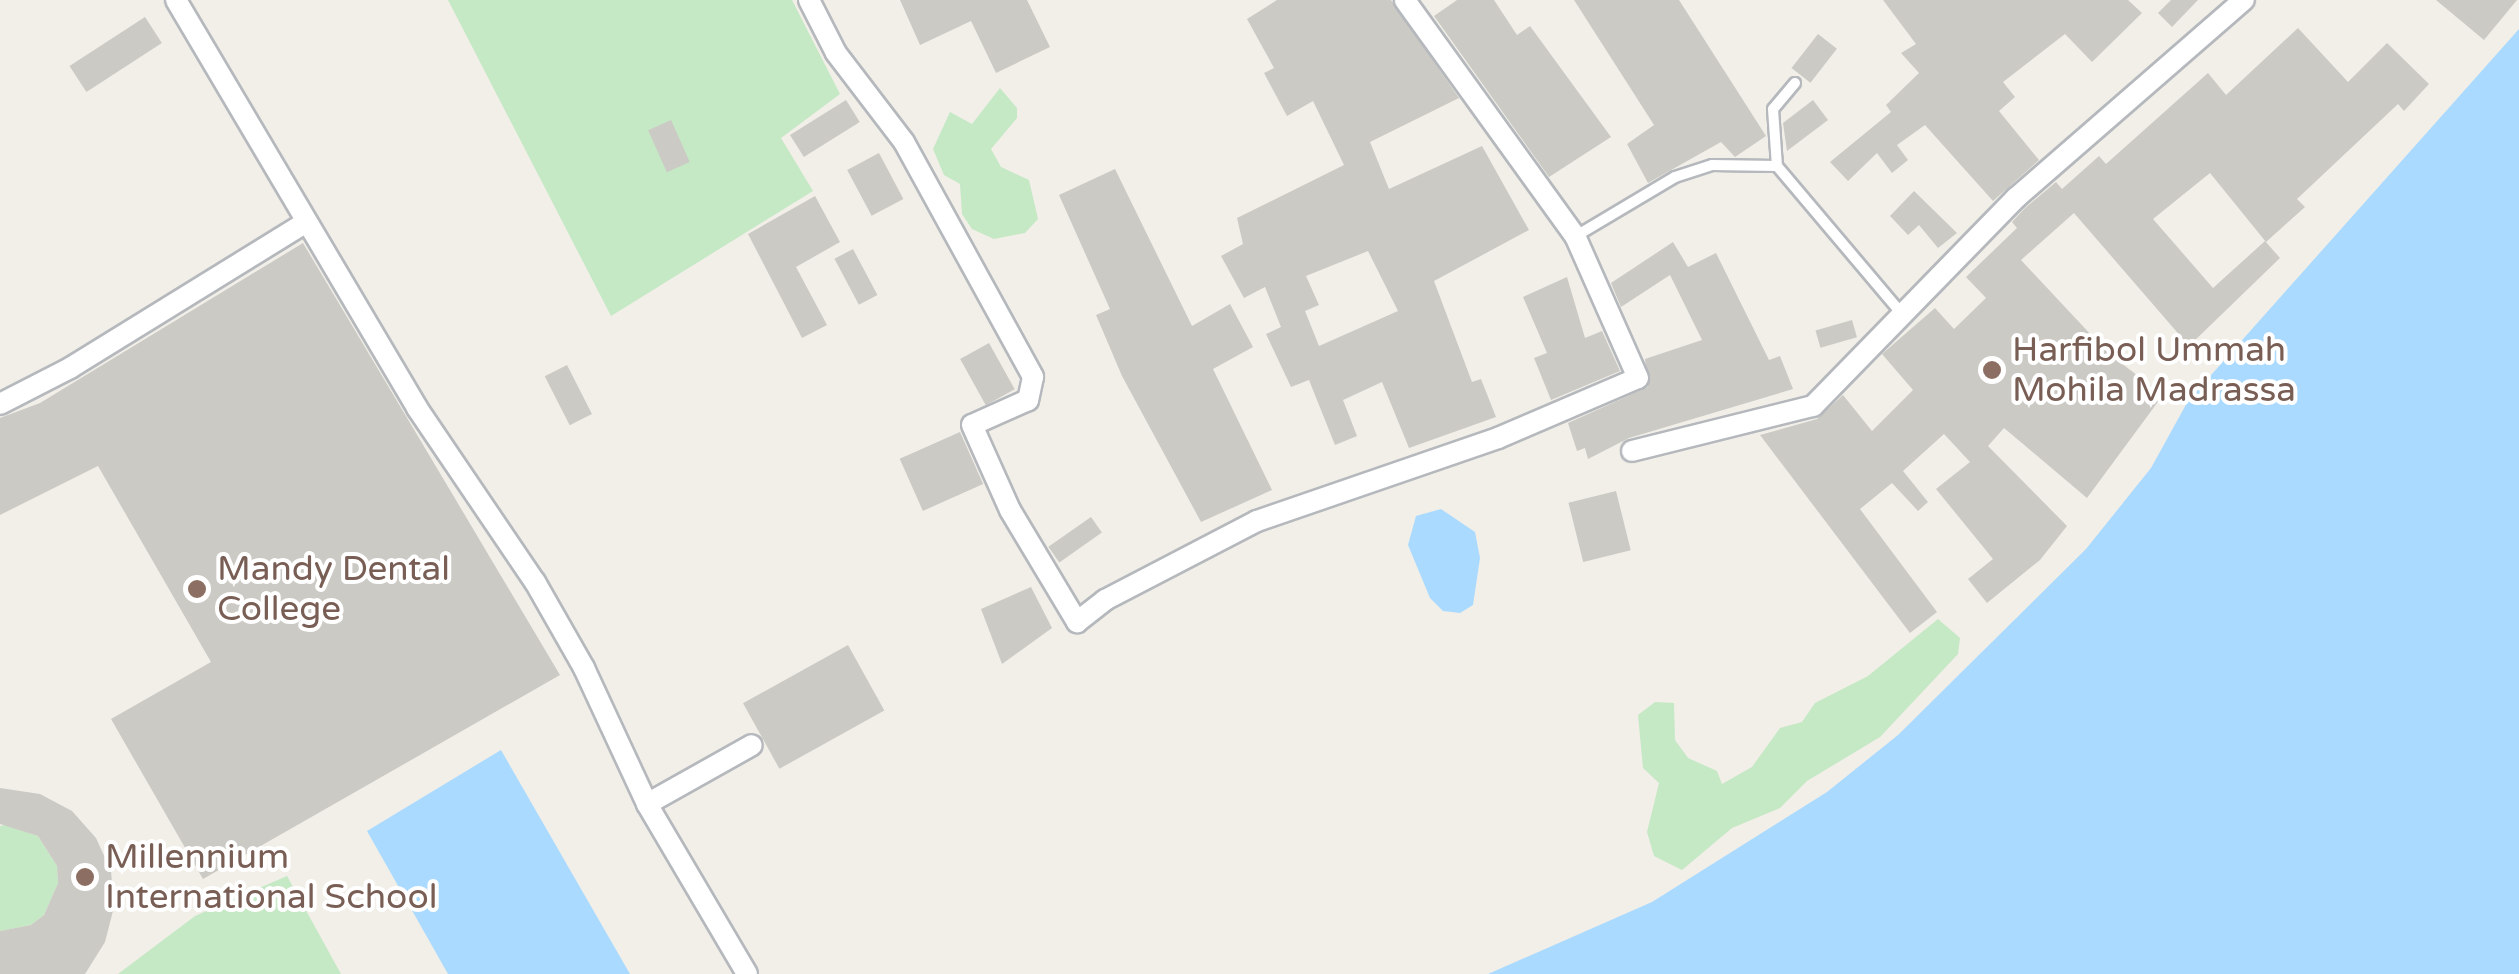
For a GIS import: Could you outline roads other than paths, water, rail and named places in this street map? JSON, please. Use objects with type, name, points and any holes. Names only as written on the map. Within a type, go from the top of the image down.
[{"type":"street","points":[[176,0],[417,408],[535,582],[584,668],[647,804],[748,974]]},
{"type":"street","points":[[809,0],[836,53],[904,142],[1033,377],[1028,400],[972,425],[1010,510],[1077,622],[1105,600],[1257,521],[1498,438],[1638,378],[1575,236],[1405,0]]},
{"type":"street","points":[[1632,451],[1813,406],[2016,198],[2244,0]]},
{"type":"street","points":[[0,404],[70,368],[305,223]]},
{"type":"street","points":[[647,804],[752,745]]},
{"type":"lane","points":[[1796,82],[1772,109],[1778,166],[1903,315]]},
{"type":"lane","points":[[1575,236],[1675,177],[1712,165],[1778,166]]},
{"type":"water","points":[[2519,29],[2519,974],[1488,974],[1652,902],[1827,792],[1898,735],[2086,549],[2151,468],[2188,401]]},
{"type":"water","points":[[1441,509],[1475,532],[1480,558],[1473,605],[1460,613],[1443,611],[1430,598],[1408,545],[1416,516]]},
{"type":"water","points":[[501,750],[630,974],[448,974],[367,831]]},
{"type":"place","name":"Harfibol Ummah Mohila Madrassa","points":[[1992,370]]},
{"type":"place","name":"Mandy Dental College","points":[[197,589]]},
{"type":"place","name":"Millennium International School","points":[[85,877]]}]
